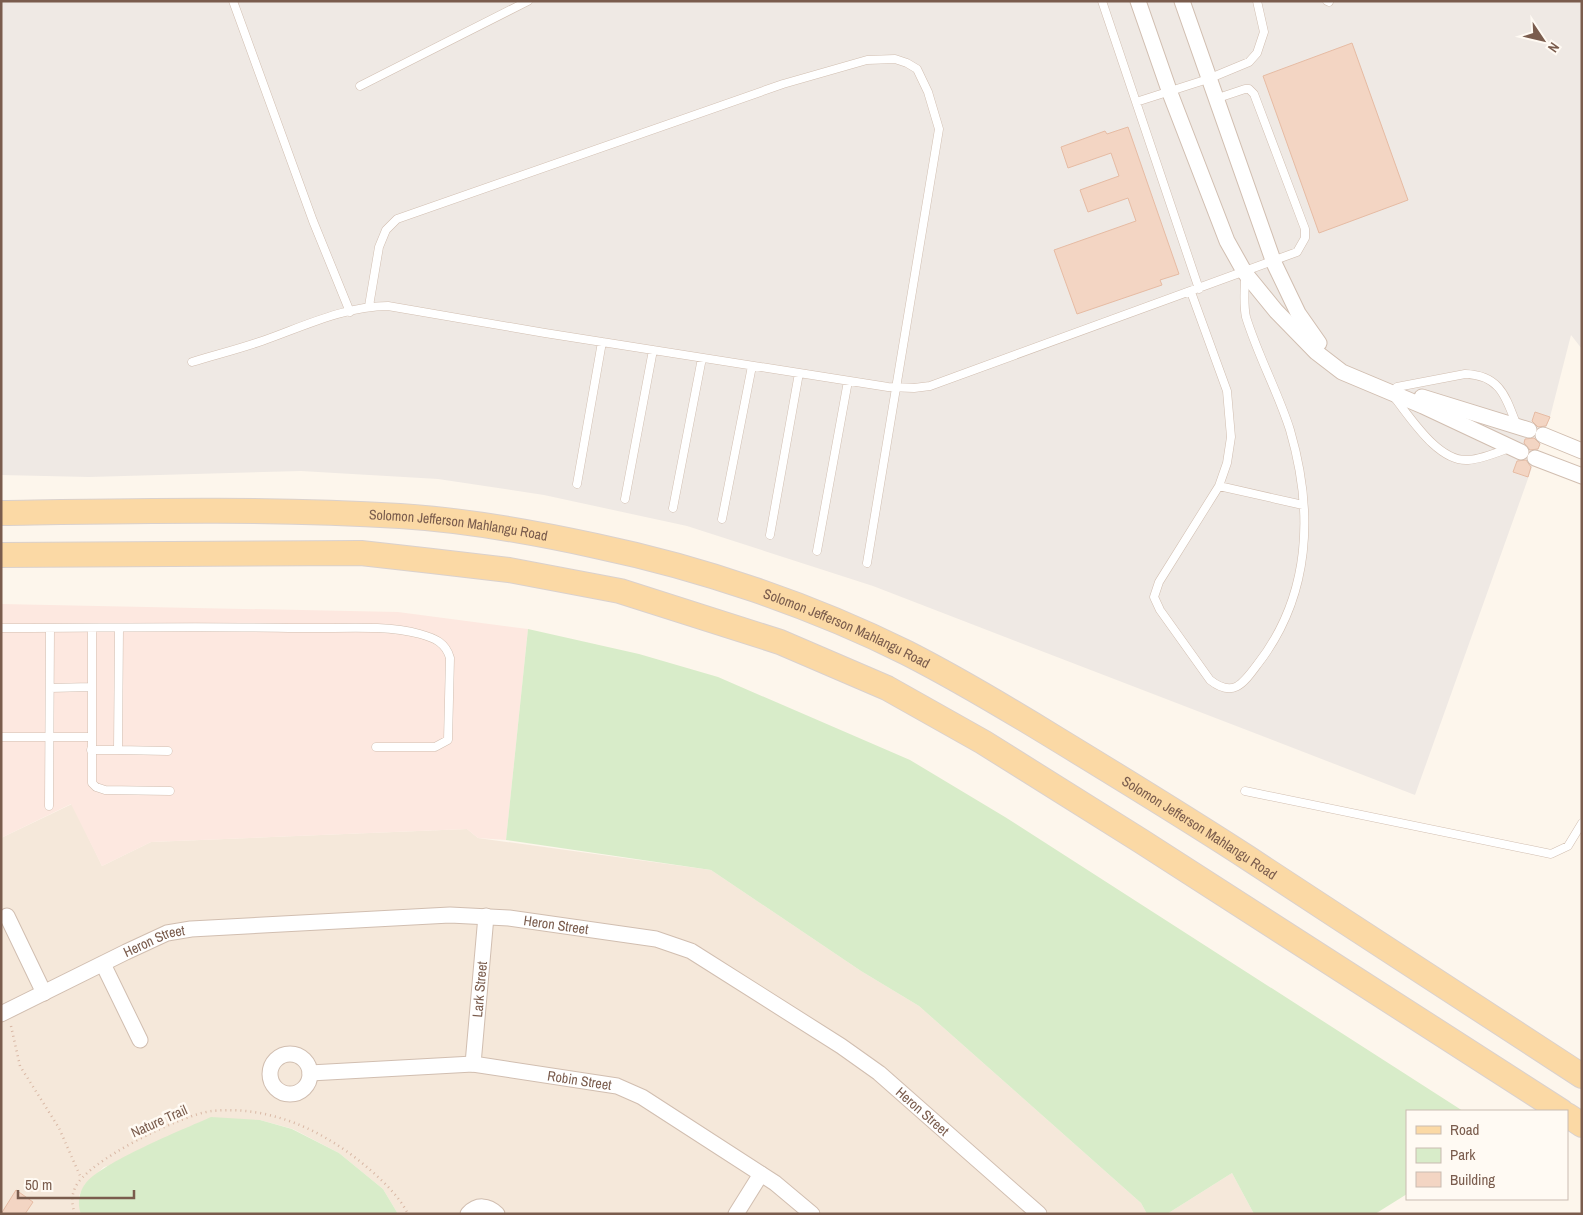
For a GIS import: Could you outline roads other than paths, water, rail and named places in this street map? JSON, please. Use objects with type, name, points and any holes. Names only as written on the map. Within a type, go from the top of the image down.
[{"type":"main road","name":"Solomon Jefferson Mahlangu Road","points":[[1,512],[190,511],[346,514],[435,520],[540,535],[599,546],[748,588],[906,652],[989,698],[1168,806],[1582,1076]]},
{"type":"main road","points":[[1,555],[361,553],[509,570],[620,591],[780,642],[887,688],[983,742],[1150,846],[1559,1110]]},
{"type":"main road","points":[[1568,1116],[1582,1124]]},
{"type":"street","points":[[1138,1],[1170,93],[1228,241],[1245,273],[1276,311],[1328,363],[1354,379],[1428,399],[1530,431],[1582,451]]},
{"type":"street","points":[[1182,1],[1215,100],[1274,263],[1308,330],[1328,352],[1352,368],[1394,391],[1522,452],[1582,476]]},
{"type":"street","name":"Heron Street","points":[[6,1018],[44,993],[103,964],[167,934],[191,929],[450,915],[486,916],[656,939],[692,951],[841,1046],[879,1073],[1038,1214]]},
{"type":"street","points":[[7,916],[44,993]]},
{"type":"street","name":"Lark Street","points":[[473,1064],[486,916]]},
{"type":"street","points":[[103,964],[140,1040]]},
{"type":"street","name":"Robin Street","points":[[310,1073],[473,1064],[617,1086],[630,1091],[761,1174],[786,1191],[812,1214]]},
{"type":"street","points":[[736,1214],[761,1174]]},
{"type":"street","points":[[468,1214],[478,1207],[485,1207],[497,1214]]},
{"type":"lane","points":[[233,1],[314,221],[350,312]]},
{"type":"lane","points":[[360,86],[528,1]]},
{"type":"lane","points":[[1102,1],[1199,289]]},
{"type":"lane","points":[[1136,102],[1170,93],[1248,62],[1257,53],[1264,32],[1257,1]]},
{"type":"lane","points":[[370,306],[379,247],[386,230],[397,220],[783,84],[867,60],[894,60],[907,63],[918,69],[928,92],[939,129],[898,388],[867,563]]},
{"type":"lane","points":[[192,362],[370,306],[423,311],[848,381],[898,388],[930,386],[1274,263],[1298,252],[1305,238],[1304,229],[1254,94],[1249,89],[1245,89],[1215,100]]},
{"type":"lane","points":[[1191,292],[1227,391],[1231,437],[1227,463],[1219,486],[1159,582],[1154,597],[1160,610],[1210,680],[1220,688],[1234,688],[1244,682],[1274,640],[1290,610],[1300,576],[1304,549],[1303,505],[1298,466],[1289,430],[1246,315],[1245,273]]},
{"type":"lane","points":[[577,484],[602,342]]},
{"type":"lane","points":[[625,499],[652,350]]},
{"type":"lane","points":[[673,508],[702,358]]},
{"type":"lane","points":[[722,519],[752,366]]},
{"type":"lane","points":[[770,535],[799,373]]},
{"type":"lane","points":[[1522,452],[1467,461],[1447,455],[1426,437],[1394,391],[1465,374],[1475,374],[1484,377],[1502,389],[1530,431]]},
{"type":"lane","points":[[817,551],[848,381]]},
{"type":"lane","points":[[1219,486],[1303,505]]},
{"type":"lane","points":[[1,628],[392,630],[419,634],[440,642],[448,649],[450,658],[448,740],[435,747],[376,747]]},
{"type":"lane","points":[[49,806],[50,628]]},
{"type":"lane","points":[[92,628],[92,783],[96,787],[105,790],[170,791]]},
{"type":"lane","points":[[118,750],[119,628]]},
{"type":"lane","points":[[50,688],[91,687]]},
{"type":"lane","points":[[1,737],[91,737]]},
{"type":"lane","points":[[91,750],[168,751]]},
{"type":"lane","points":[[1245,791],[1552,854],[1568,846],[1582,824]]}]
